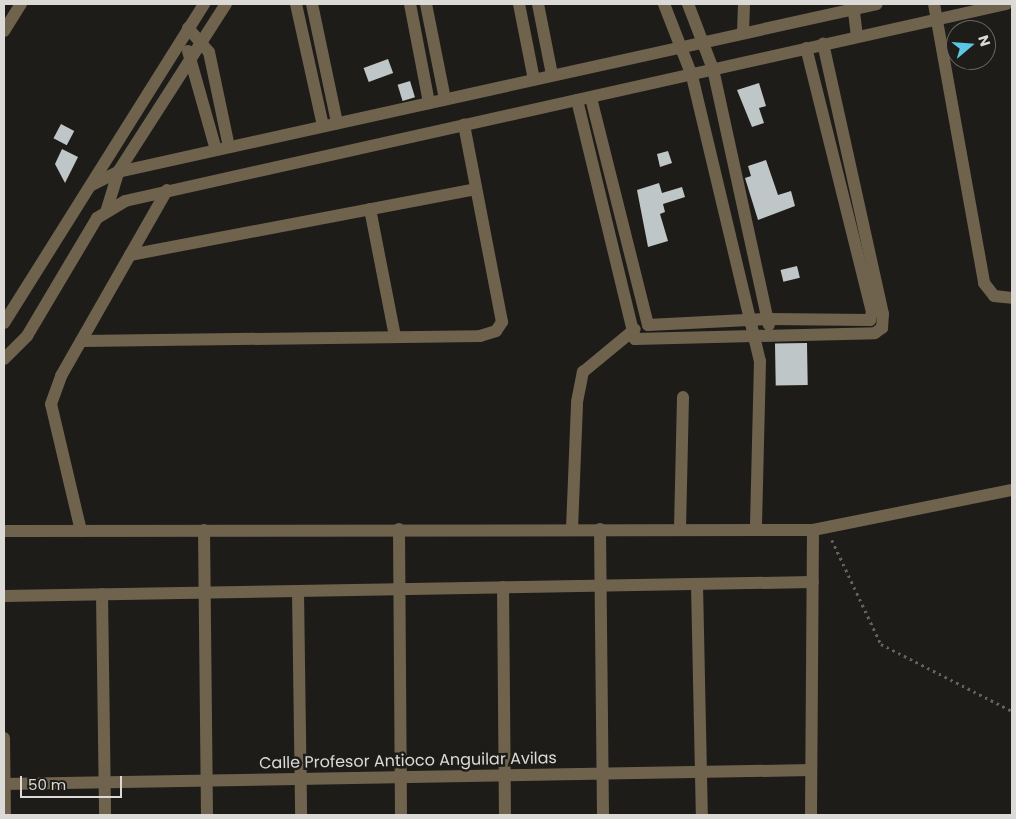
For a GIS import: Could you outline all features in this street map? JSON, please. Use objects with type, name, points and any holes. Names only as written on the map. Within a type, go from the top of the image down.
[{"type":"street","points":[[4,32],[21,4]]},
{"type":"street","points":[[4,323],[204,4]]},
{"type":"street","points":[[4,359],[27,336],[87,234],[106,209],[118,172],[226,4]]},
{"type":"street","points":[[296,4],[323,126]]},
{"type":"street","points":[[312,4],[337,123]]},
{"type":"street","points":[[410,4],[429,103]]},
{"type":"street","points":[[426,4],[445,99]]},
{"type":"street","points":[[519,4],[534,80]]},
{"type":"street","points":[[538,4],[552,76]]},
{"type":"street","points":[[664,4],[692,76],[750,320],[752,336],[760,361],[756,530]]},
{"type":"street","points":[[688,4],[706,42],[713,69],[768,319],[770,336]]},
{"type":"street","points":[[743,33],[744,4]]},
{"type":"street","points":[[92,185],[118,172],[706,42],[852,7],[877,4]]},
{"type":"street","points":[[934,4],[984,283],[994,296],[1012,298]]},
{"type":"street","points":[[106,209],[167,190],[692,76],[713,69],[857,35],[1006,4]]},
{"type":"street","points":[[852,7],[857,35]]},
{"type":"street","points":[[188,28],[202,41],[212,63],[229,147]]},
{"type":"street","points":[[178,44],[192,55],[216,150]]},
{"type":"street","points":[[577,100],[630,334],[641,340],[862,335],[882,328],[883,314],[823,44]]},
{"type":"street","points":[[643,320],[656,326],[768,319],[860,322],[870,320],[872,312],[806,48]]},
{"type":"street","points":[[591,98],[643,320]]},
{"type":"street","points":[[81,340],[480,336],[496,331],[502,322],[464,125]]},
{"type":"street","points":[[130,255],[476,189]]},
{"type":"street","points":[[81,531],[51,404],[81,340],[167,190]]},
{"type":"street","points":[[370,209],[395,337]]},
{"type":"street","points":[[572,529],[577,402],[583,372],[630,334],[643,320]]},
{"type":"street","points":[[680,529],[683,397]]},
{"type":"street","points":[[4,531],[399,529],[813,530],[1012,490]]},
{"type":"street","points":[[399,529],[401,815]]},
{"type":"street","points":[[600,529],[603,815]]},
{"type":"street","points":[[204,530],[207,815]]},
{"type":"street","points":[[811,815],[813,530]]},
{"type":"street","points":[[4,596],[813,582]]},
{"type":"street","points":[[697,584],[702,815]]},
{"type":"street","points":[[503,587],[505,815]]},
{"type":"street","points":[[298,591],[301,815]]},
{"type":"street","points":[[102,594],[105,815]]},
{"type":"street","points":[[4,738],[5,815]]},
{"type":"street","name":"Calle Profesor Antioco Anguilar Avilas","points":[[4,784],[811,770]]},
{"type":"path","points":[[827,527],[857,601],[881,644],[1012,711]]},
{"type":"building","points":[[388,59],[393,73],[369,82],[364,68]]},
{"type":"building","points":[[410,81],[415,97],[403,101],[398,85]]},
{"type":"building","points":[[759,83],[766,106],[759,108],[764,123],[752,127],[737,90]]},
{"type":"building","points":[[61,124],[74,131],[67,145],[53,138]]},
{"type":"building","points":[[62,149],[78,157],[65,183],[55,164]]},
{"type":"building","points":[[668,151],[672,163],[660,167],[657,154]]},
{"type":"building","points":[[766,160],[778,195],[791,191],[795,206],[758,220],[745,178],[751,176],[748,166]]},
{"type":"building","points":[[659,183],[662,193],[682,187],[685,197],[663,204],[665,212],[660,214],[668,241],[648,247],[637,190]]},
{"type":"building","points":[[797,266],[800,278],[783,282],[781,270]]},
{"type":"building","points":[[807,343],[808,385],[776,386],[775,344]]}]
